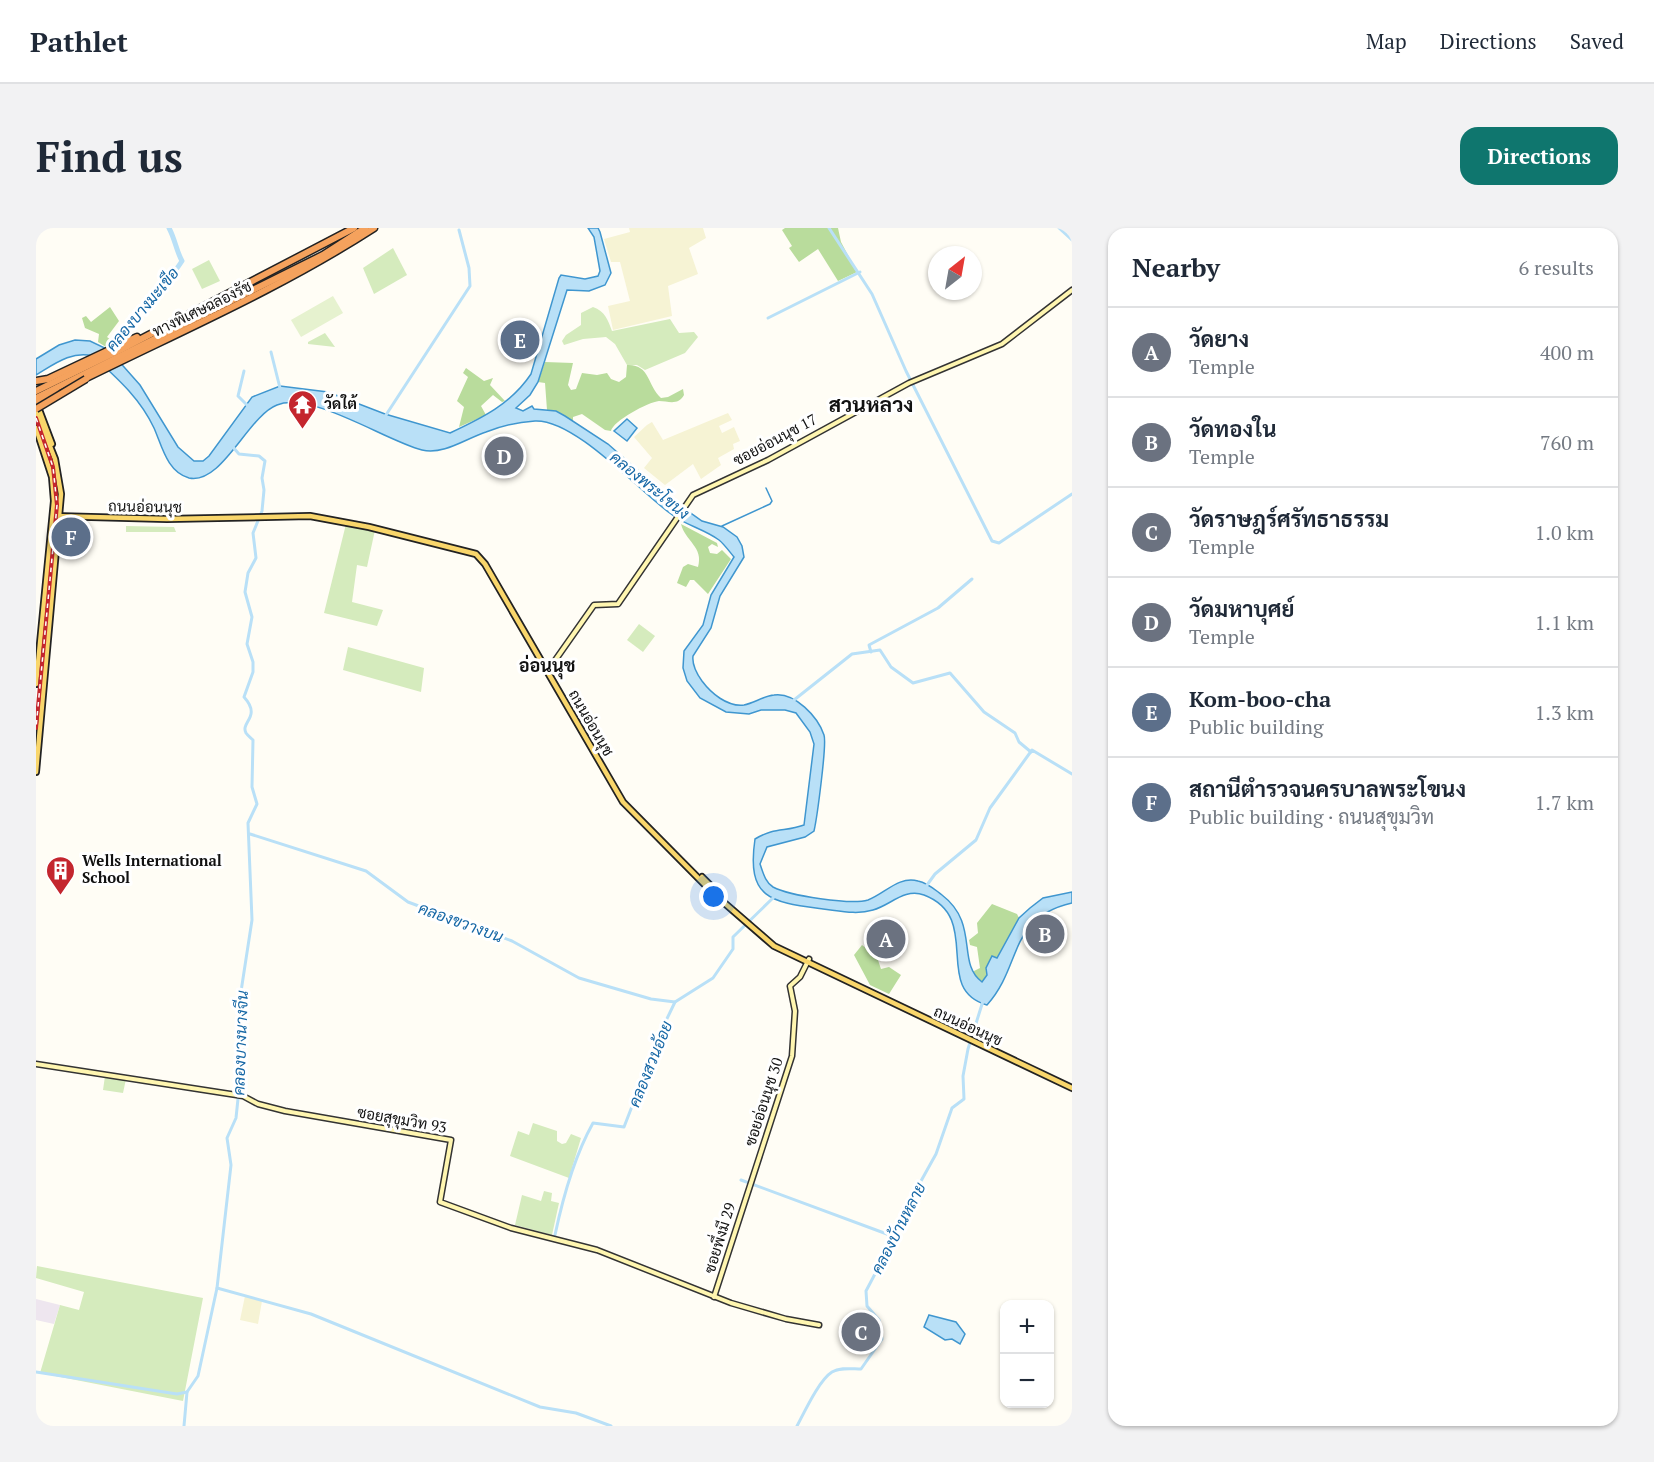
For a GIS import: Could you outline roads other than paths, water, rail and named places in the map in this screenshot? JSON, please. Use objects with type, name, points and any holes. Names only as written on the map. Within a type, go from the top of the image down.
[{"type":"highway","points":[[36,381],[48,380],[185,317],[354,228]]},
{"type":"highway","name":"ทางพิเศษฉลองรัช","points":[[36,398],[323,255],[365,228]]},
{"type":"highway","name":"ทางพิเศษฉลองรัช","points":[[36,408],[86,379],[230,310],[326,259],[374,228]]},
{"type":"highway","points":[[36,391],[177,320]]},
{"type":"main road","points":[[36,408],[38,407],[49,431],[60,485],[61,516],[36,772]]},
{"type":"main road","points":[[36,408],[55,459]]},
{"type":"main road","points":[[36,428],[53,483],[53,515],[38,633],[36,684]]},
{"type":"main road","points":[[36,435],[49,465]]},
{"type":"main road","name":"ถนนอ่อนนุช","points":[[53,515],[181,518],[310,515],[466,547],[480,553],[625,801],[751,927],[776,944],[808,960],[1072,1087]]},
{"type":"street","name":"ซอยอ่อนนุช 17","points":[[548,671],[594,605],[618,604],[693,495],[768,460],[909,383],[1002,344],[1072,290]]},
{"type":"street","name":"ซอยอ่อนนุช 30","points":[[750,1184],[792,1056],[795,1011],[790,986],[800,977],[808,960]]},
{"type":"street","name":"ซอยสุขุมวิท 93","points":[[36,1064],[243,1096],[258,1104],[285,1111],[451,1140],[440,1202],[511,1228],[597,1250],[714,1297],[764,1314],[819,1325]]},
{"type":"street","name":"ซอยพึ่งมี 29","points":[[714,1297],[750,1184]]},
{"type":"water","name":"คลองพระโขนง","points":[[588,228],[598,228],[611,273],[605,285],[589,291],[567,290],[538,382],[530,395],[516,408],[523,411],[532,406],[534,409],[556,411],[565,416],[608,444],[668,497],[702,521],[723,527],[737,537],[742,546],[744,557],[720,596],[711,628],[693,656],[695,669],[710,690],[732,704],[744,705],[774,695],[790,697],[805,707],[817,721],[825,741],[814,831],[805,837],[767,847],[760,864],[770,885],[806,896],[860,901],[868,900],[904,881],[925,883],[954,906],[961,918],[970,964],[974,974],[982,982],[987,975],[986,968],[992,956],[997,958],[1019,918],[1043,898],[1072,892],[1072,903],[1051,910],[1036,920],[1026,931],[998,990],[987,1005],[971,997],[962,984],[958,969],[956,936],[951,920],[942,906],[924,895],[917,893],[904,895],[880,908],[848,912],[790,904],[766,894],[759,886],[753,859],[755,839],[774,831],[804,825],[814,744],[810,732],[796,713],[785,710],[761,710],[749,714],[726,712],[700,698],[687,681],[683,668],[684,651],[703,625],[711,595],[734,557],[719,540],[671,514],[606,458],[569,431],[551,423],[535,421],[516,423],[478,435],[454,446],[430,451],[407,445],[329,411],[292,403],[277,405],[266,412],[213,471],[201,477],[189,478],[175,470],[170,464],[154,428],[135,398],[93,356],[70,357],[36,375],[36,359],[59,345],[75,340],[90,341],[109,350],[140,385],[178,447],[194,461],[203,461],[209,456],[252,397],[280,386],[328,392],[385,414],[450,433],[484,416],[505,402],[531,374],[561,275],[585,279],[598,276],[600,271],[594,237]]},
{"type":"water","points":[[627,419],[637,428],[627,441],[614,431]]},
{"type":"water","points":[[929,1315],[956,1322],[965,1334],[960,1344],[952,1339],[945,1340],[924,1327]]},
{"type":"waterway","name":"คลองบางมะเขือ","points":[[105,352],[182,261],[169,228]]},
{"type":"waterway","points":[[829,228],[872,294],[906,371],[992,541],[999,543],[1072,494]]},
{"type":"waterway","points":[[1059,228],[1072,240]]},
{"type":"waterway","points":[[384,418],[470,286],[469,268],[459,230]]},
{"type":"waterway","points":[[768,318],[860,272]]},
{"type":"waterway","points":[[271,352],[280,388]]},
{"type":"waterway","points":[[244,371],[238,396],[248,406]]},
{"type":"waterway","name":"คลองบางนางจีน","points":[[184,1426],[187,1392],[198,1376],[217,1288],[231,1165],[227,1138],[236,1118],[243,1051],[238,1011],[252,920],[248,823],[257,804],[252,787],[253,740],[245,729],[251,710],[244,697],[253,672],[253,662],[247,644],[252,617],[245,592],[248,573],[256,558],[253,533],[262,511],[264,490],[262,478],[265,461],[259,456],[239,454],[232,446]]},
{"type":"waterway","points":[[722,526],[770,504],[772,501],[766,488]]},
{"type":"waterway","points":[[871,652],[869,645],[938,608],[972,579]]},
{"type":"waterway","points":[[794,700],[852,654],[880,650],[891,667],[913,683],[950,673],[984,712],[1015,733],[1019,742],[1031,752]]},
{"type":"waterway","points":[[927,885],[935,874],[976,840],[990,808],[1032,750],[1072,774]]},
{"type":"waterway","name":"คลองขวางบน","points":[[250,834],[366,871],[408,902],[512,941],[579,978],[651,999],[675,1002]]},
{"type":"waterway","name":"คลองสวนอ้อย","points":[[555,1235],[570,1178],[580,1149],[593,1123],[624,1127],[662,1029],[675,1002],[713,978],[733,949],[733,937],[774,897]]},
{"type":"waterway","name":"คลองบ้านหลาย","points":[[797,1426],[812,1397],[827,1376],[839,1369],[861,1369],[882,1339],[879,1320],[867,1306],[866,1291],[895,1236],[901,1217],[936,1154],[952,1108],[964,1099],[963,1076],[968,1049],[983,1001]]},
{"type":"waterway","points":[[741,1180],[895,1237]]},
{"type":"waterway","points":[[217,1288],[311,1314],[540,1407],[576,1413],[611,1426]]},
{"type":"waterway","points":[[36,1372],[177,1394],[187,1392]]},
{"type":"railway","points":[[36,418],[53,467],[57,505],[36,728]]},
{"type":"place","name":"Kom-boo-cha","points":[[520,340]]},
{"type":"place","name":"วัดใต้","points":[[303,430]]},
{"type":"place","name":"วัดมหาบุศย์","points":[[504,456]]},
{"type":"place","name":"สถานีตำรวจนครบาลพระโขนง","points":[[71,537]]},
{"type":"place","name":"Wells International School","points":[[61,896]]},
{"type":"place","name":"วัดทองใน","points":[[1045,934]]},
{"type":"place","name":"วัดยาง","points":[[886,939]]},
{"type":"place","name":"วัดราษฎร์ศรัทธาธรรม","points":[[861,1332]]},
{"type":"district","name":"สวนหลวง","points":[[871,405]]},
{"type":"district","name":"อ่อนนุช","points":[[547,666]]}]
